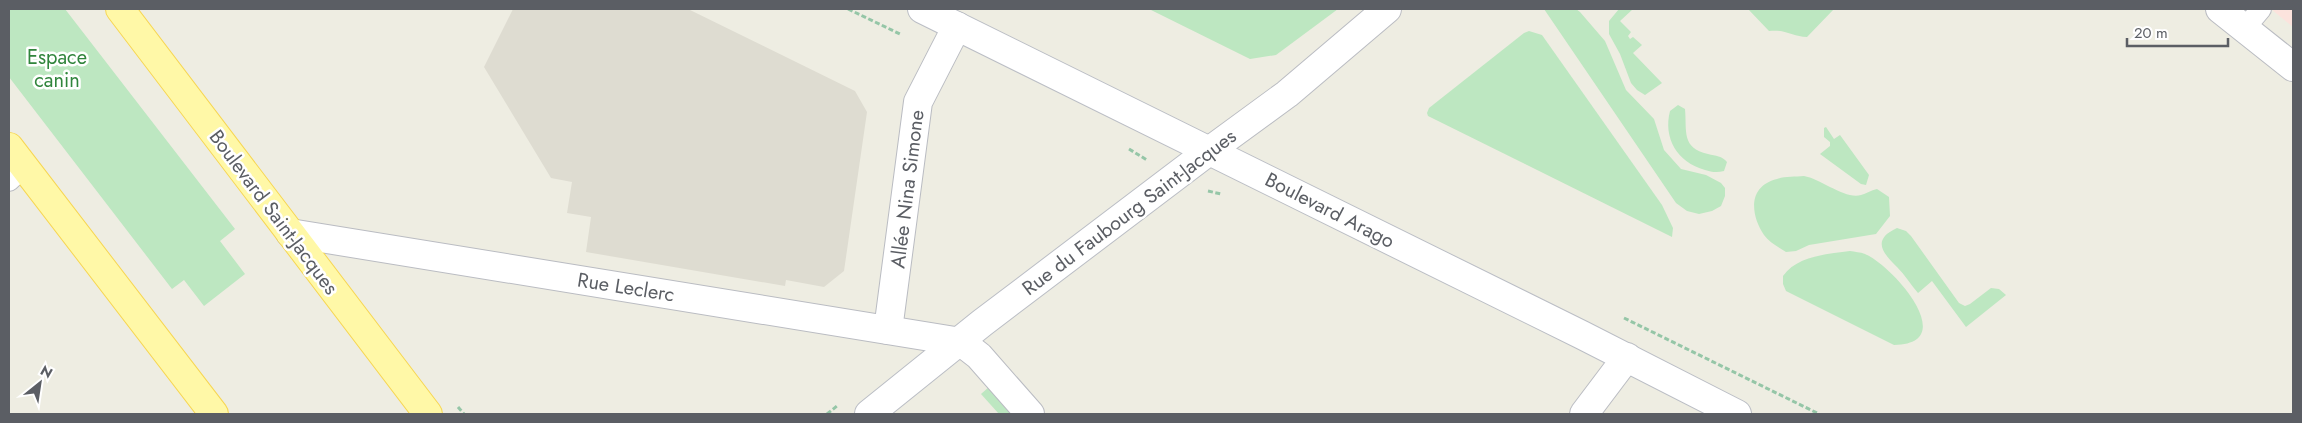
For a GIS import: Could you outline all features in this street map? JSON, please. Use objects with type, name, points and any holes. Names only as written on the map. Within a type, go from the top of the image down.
[{"type":"main road","name":"Boulevard Saint-Jacques","points":[[120,9],[428,414]]},
{"type":"main road","points":[[14,165],[209,412]]},
{"type":"street","name":"Boulevard Arago","points":[[922,9],[1627,357],[1737,414]]},
{"type":"street","name":"Rue du Faubourg Saint-Jacques","points":[[869,414],[1006,305],[1287,94],[1387,9]]},
{"type":"street","points":[[2220,9],[2253,19],[2293,67]]},
{"type":"street","name":"Allée Nina Simone","points":[[888,330],[918,102],[957,26]]},
{"type":"street","name":"Rue Leclerc","points":[[290,233],[961,342]]},
{"type":"street","points":[[961,342],[980,356],[1030,414]]},
{"type":"street","points":[[1584,414],[1627,357]]},
{"type":"path","points":[[848,9],[908,38]]},
{"type":"shaded area","points":[[513,9],[688,9],[855,91],[867,112],[844,271],[824,287],[786,280],[785,286],[586,252],[591,217],[567,213],[572,182],[551,178],[484,67]]},
{"type":"shaded area","points":[[2271,9],[2293,9],[2293,27]]},
{"type":"green space","name":"Espace canin","points":[[9,9],[65,9],[235,229],[220,241],[245,274],[204,306],[184,280],[172,289],[9,77]]},
{"type":"green space","points":[[1149,9],[1338,9],[1276,55],[1250,59]]},
{"type":"green space","points":[[1544,9],[1576,9],[1580,12],[1605,41],[1626,90],[1654,119],[1664,150],[1681,169],[1706,175],[1721,183],[1725,188],[1725,196],[1721,206],[1712,211],[1699,214],[1687,211],[1676,203]]},
{"type":"green space","points":[[1619,9],[1633,9],[1620,21],[1631,32],[1628,36],[1630,39],[1633,37],[1642,45],[1633,53],[1662,83],[1645,95],[1631,83],[1620,54],[1609,34],[1609,21]]},
{"type":"green space","points":[[1748,9],[1834,9],[1807,37],[1780,31],[1769,31]]},
{"type":"green space","points":[[1529,31],[1542,35],[1662,205],[1673,228],[1672,237],[1428,116],[1429,108]]},
{"type":"green space","points":[[1678,105],[1685,109],[1686,131],[1689,143],[1699,151],[1719,156],[1725,160],[1727,162],[1724,171],[1712,172],[1695,166],[1674,148],[1668,121],[1670,111]]},
{"type":"green space","points":[[1826,127],[1834,139],[1840,135],[1869,175],[1866,185],[1861,184],[1820,154],[1830,146],[1830,142],[1824,137],[1824,128]]},
{"type":"green space","points":[[1804,176],[1848,195],[1861,195],[1877,189],[1889,197],[1890,216],[1876,234],[1809,245],[1796,251],[1786,252],[1764,235],[1756,218],[1754,202],[1756,194],[1768,183],[1783,177]]},
{"type":"green space","points":[[1897,228],[1906,231],[1911,236],[1959,303],[1965,306],[1970,304],[1991,288],[1999,289],[2006,295],[1966,327],[1932,281],[1918,293],[1903,273],[1887,257],[1882,247],[1882,242],[1884,237]]},
{"type":"green space","points":[[1850,251],[1865,254],[1877,261],[1904,287],[1915,303],[1922,319],[1922,332],[1913,341],[1894,345],[1786,291],[1783,284],[1783,276],[1796,264],[1813,257]]},
{"type":"green space","points":[[989,387],[1014,414],[999,414],[981,394]]}]
